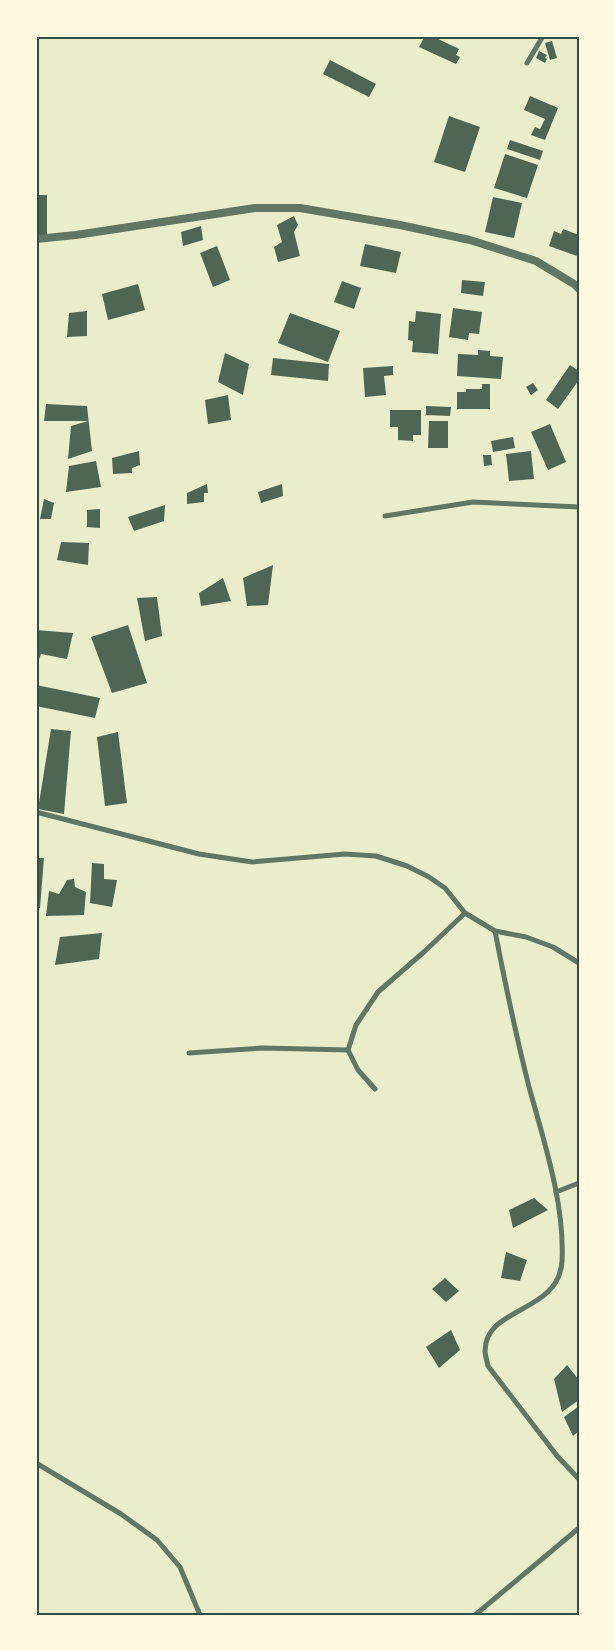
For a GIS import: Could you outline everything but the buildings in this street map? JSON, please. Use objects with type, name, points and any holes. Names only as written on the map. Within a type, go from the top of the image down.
[{"type":"street","points":[[527,63],[543,36]]},
{"type":"street","points":[[36,239],[76,235],[255,208],[300,208],[400,224],[470,240],[536,261],[577,284]]},
{"type":"street","points":[[385,516],[473,502],[579,507]]},
{"type":"street","points":[[36,812],[199,854],[252,862],[345,854],[376,856],[407,866],[429,877],[445,888],[465,913],[495,931],[526,937],[553,947],[579,963]]},
{"type":"street","points":[[375,1089],[358,1070],[348,1050],[356,1025],[378,992],[465,913]]},
{"type":"street","points":[[495,931],[515,1029],[556,1192],[562,1262],[559,1275],[551,1289],[538,1301],[500,1321],[488,1336],[485,1351],[488,1366],[558,1457],[579,1479]]},
{"type":"street","points":[[189,1053],[262,1048],[348,1050]]},
{"type":"street","points":[[556,1192],[579,1183]]},
{"type":"street","points":[[36,1462],[121,1514],[157,1540],[180,1567],[200,1615]]},
{"type":"street","points":[[475,1615],[579,1528]]}]
